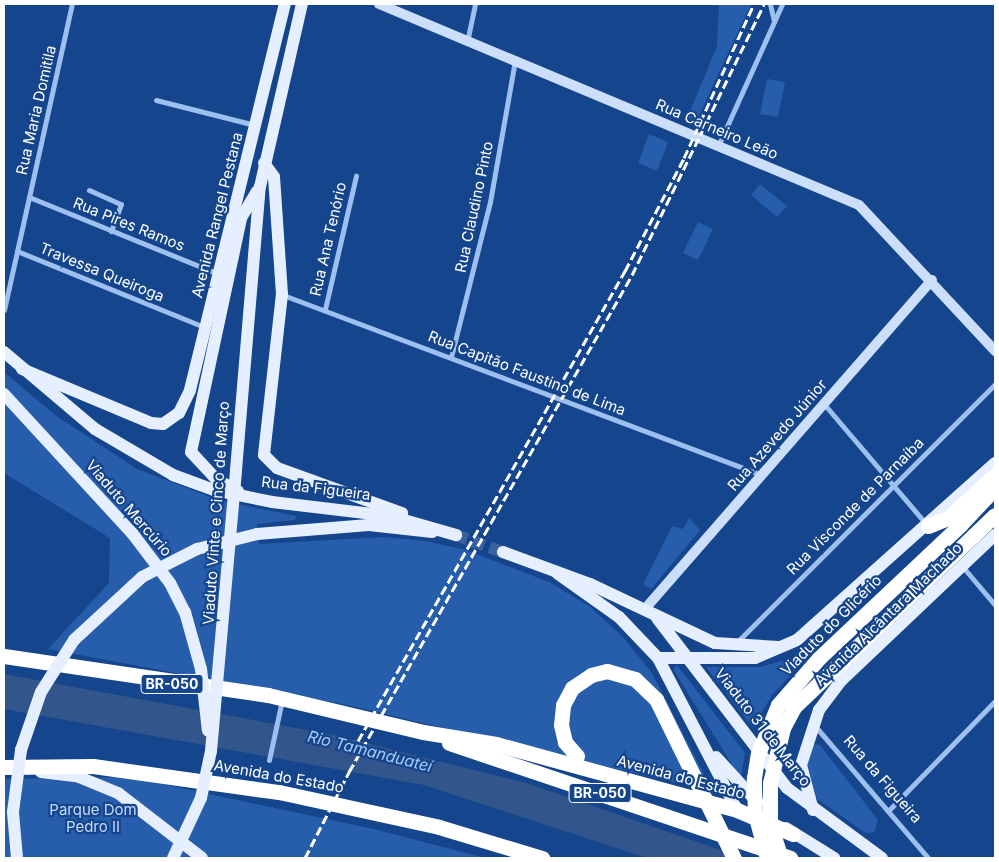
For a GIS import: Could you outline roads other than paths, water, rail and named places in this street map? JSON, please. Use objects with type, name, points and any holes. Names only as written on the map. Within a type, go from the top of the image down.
[{"type":"highway","points":[[928,526],[948,518],[995,475]]},
{"type":"highway","name":"Avenida Alcântara Machado","points":[[960,524],[995,488]]},
{"type":"highway","name":"Avenida Alcântara Machado","points":[[973,536],[995,516]]},
{"type":"highway","name":"Viaduto do Glicério","points":[[766,858],[755,814],[754,778],[758,754],[778,705],[819,658],[960,524]]},
{"type":"highway","name":"Viaduto do Glicério","points":[[781,858],[770,824],[770,783],[780,737],[794,707],[973,536]]},
{"type":"highway","name":"Avenida do Estado","points":[[4,656],[282,698],[423,732],[496,744],[737,810],[793,834]]},
{"type":"highway","points":[[595,772],[565,742],[561,725],[563,705],[572,688],[607,671],[635,679],[656,699],[734,858]]},
{"type":"highway","name":"Avenida do Estado","points":[[423,732],[493,760],[791,858]]},
{"type":"highway","name":"Avenida do Estado","points":[[4,768],[93,766],[279,792],[439,827],[542,858]]},
{"type":"highway","points":[[737,810],[791,858]]},
{"type":"main road","name":"Avenida Rangel Pestana","points":[[22,368],[98,403],[163,424],[179,413],[190,390],[285,4]]},
{"type":"main road","points":[[302,4],[264,163],[274,177],[282,294],[264,455],[277,468],[394,508],[415,521]]},
{"type":"main road","name":"Viaduto Vinte e Cinco de Março","points":[[173,858],[201,798],[211,751],[227,606],[245,334],[264,163]]},
{"type":"main road","name":"Avenida Rangel Pestana","points":[[251,498],[217,480],[191,452],[241,218],[260,187]]},
{"type":"main road","name":"Rua da Figueira","points":[[4,352],[95,429],[144,460],[214,490],[251,498],[415,521],[453,534],[368,525],[257,534],[169,562],[117,596],[74,640],[41,692],[21,750],[13,812],[17,858]]},
{"type":"main road","name":"Viaduto Mercúrio","points":[[4,394],[132,533],[170,583],[194,639],[211,751]]},
{"type":"main road","points":[[179,413],[196,423]]},
{"type":"main road","points":[[658,658],[690,660],[755,658],[786,646],[928,526],[995,463]]},
{"type":"main road","name":"Avenida Alcântara Machado","points":[[818,813],[801,765],[812,722],[842,680],[995,535]]},
{"type":"main road","points":[[503,552],[644,610],[690,634],[732,646],[786,646]]},
{"type":"main road","points":[[557,573],[619,617],[658,658],[737,810]]},
{"type":"main road","name":"Viaduto 31 de Março","points":[[657,618],[787,788],[818,813],[882,858]]},
{"type":"main road","points":[[703,742],[742,788],[793,834]]},
{"type":"main road","name":"Avenida do Estado","points":[[4,768],[99,784],[138,806],[202,858]]},
{"type":"main road","name":"Avenida do Estado","points":[[793,834],[834,858]]},
{"type":"street","name":"Rua Maria Domitila","points":[[4,310],[72,4]]},
{"type":"street","name":"Rua Carneiro Leão","points":[[379,4],[859,205],[932,280],[995,351]]},
{"type":"street","points":[[467,42],[475,4]]},
{"type":"street","points":[[770,4],[774,22]]},
{"type":"street","points":[[718,147],[782,4]]},
{"type":"street","name":"Rua Claudino Pinto","points":[[450,357],[490,202],[515,60]]},
{"type":"street","points":[[156,100],[256,126]]},
{"type":"street","name":"Rua Ana Tenório","points":[[325,309],[356,176]]},
{"type":"street","points":[[89,190],[121,204],[111,231]]},
{"type":"street","name":"Rua Pires Ramos","points":[[29,197],[219,274]]},
{"type":"street","name":"Travessa Queiroga","points":[[17,251],[206,328]]},
{"type":"street","name":"Rua Azevedo Júnior","points":[[644,610],[932,280]]},
{"type":"street","name":"Rua Capitão Faustino de Lima","points":[[282,294],[763,475]]},
{"type":"street","name":"Rua Visconde de Parnaíba","points":[[732,646],[995,384]]},
{"type":"street","points":[[824,404],[928,526]]},
{"type":"street","points":[[962,566],[995,605]]},
{"type":"street","points":[[269,760],[276,719],[282,698]]},
{"type":"street","points":[[888,811],[995,701]]},
{"type":"street","name":"Rua da Figueira","points":[[812,722],[928,858]]},
{"type":"water","name":"Rio Tamanduateí","points":[[4,674],[334,735],[526,783],[744,858],[647,858],[424,785],[4,709]]},
{"type":"tunnel","points":[[456,535],[503,552]]},
{"type":"railway","points":[[358,741],[625,271],[684,158],[754,4]]},
{"type":"railway","points":[[305,858],[349,772],[632,275],[764,4]]},
{"type":"park label","name":"Parque Dom Pedro II","points":[[93,818]]}]
